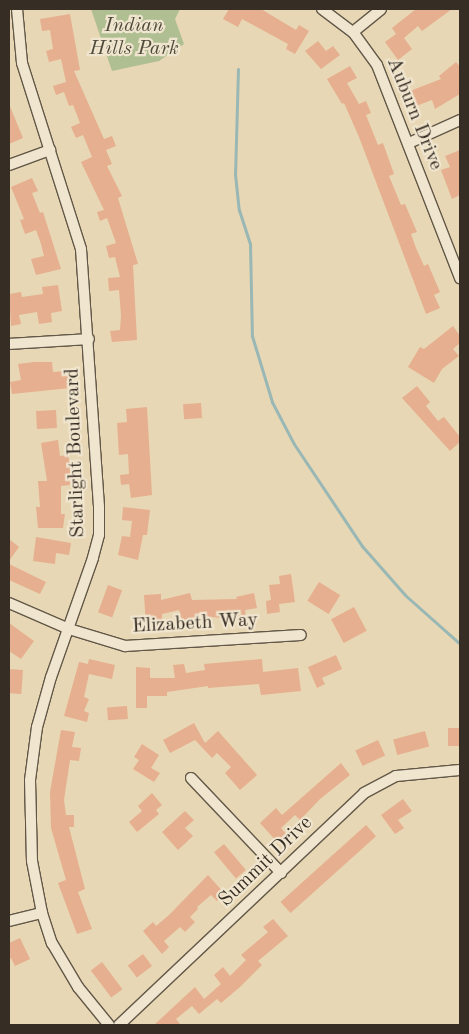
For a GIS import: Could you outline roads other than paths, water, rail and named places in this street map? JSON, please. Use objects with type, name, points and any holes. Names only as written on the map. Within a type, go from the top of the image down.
[{"type":"street","name":"Starlight Boulevard","points":[[17,9],[22,63],[80,243],[89,339],[99,525],[94,558],[40,715],[30,774],[30,840],[42,913],[52,943],[70,977],[109,1025]]},
{"type":"street","name":"Auburn Drive","points":[[322,9],[353,32],[377,65],[460,278]]},
{"type":"street","points":[[353,32],[381,9]]},
{"type":"street","points":[[409,144],[460,120]]},
{"type":"street","points":[[9,165],[50,150]]},
{"type":"street","points":[[9,344],[89,339]]},
{"type":"street","name":"Elizabeth Way","points":[[9,603],[69,629],[108,642],[140,646],[302,635]]},
{"type":"street","name":"Summit Drive","points":[[119,1025],[364,793],[383,781],[401,775],[460,770]]},
{"type":"street","points":[[192,778],[281,872]]},
{"type":"street","points":[[9,921],[42,913]]},
{"type":"waterway","points":[[238,69],[235,174],[239,210],[250,244],[252,336],[272,402],[294,444],[362,546],[405,595],[460,644]]},
{"type":"park label","name":"Indian Hills Park","points":[[134,38]]}]
